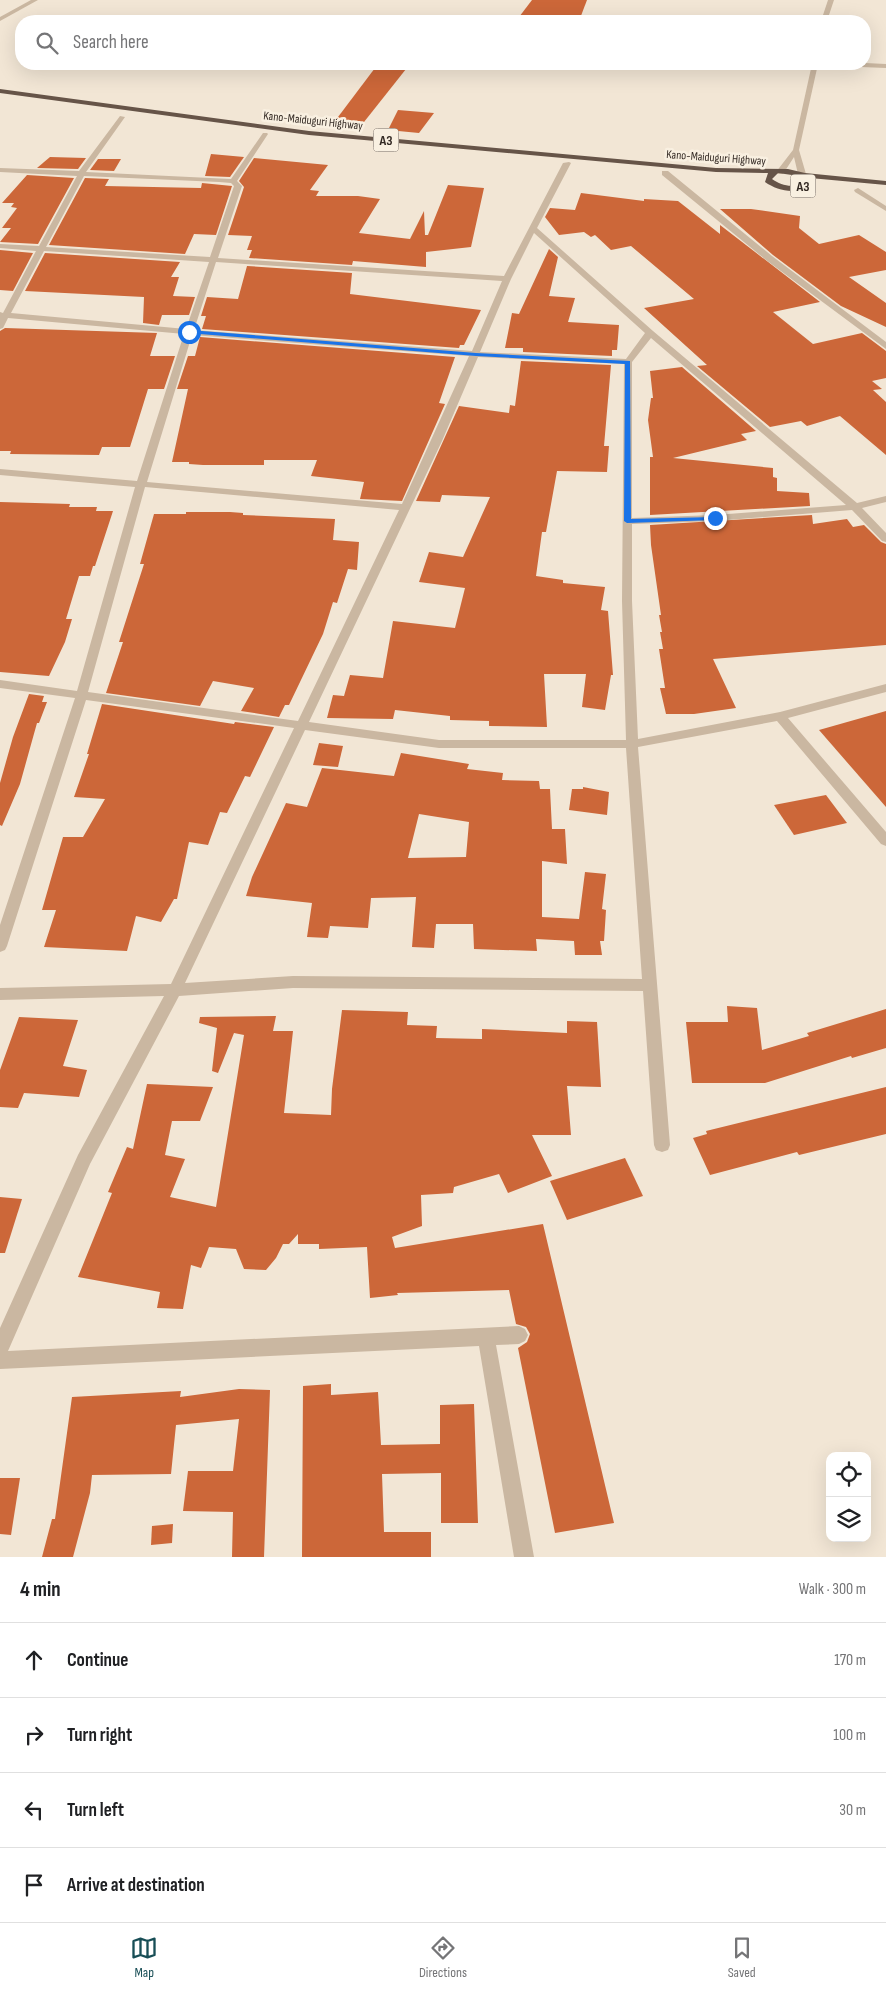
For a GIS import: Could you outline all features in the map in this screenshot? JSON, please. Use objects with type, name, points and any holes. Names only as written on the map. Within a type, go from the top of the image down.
[{"type":"highway","name":"Kano-Maiduguri Highway","points":[[0,91],[308,133],[707,169],[777,172]]},
{"type":"highway","name":"Kano-Maiduguri Highway","points":[[0,98],[122,117],[265,134],[664,173],[768,180]]},
{"type":"highway","name":"A3","points":[[803,175],[809,180],[810,186],[781,187],[768,180],[770,175],[777,172],[886,184]]},
{"type":"highway","points":[[854,190],[886,191]]},
{"type":"street","points":[[0,19],[35,0]]},
{"type":"street","points":[[826,15],[831,0]]},
{"type":"street","points":[[871,65],[886,66]]},
{"type":"street","points":[[803,175],[796,150],[814,70]]},
{"type":"street","points":[[0,326],[3,316],[82,173],[122,117]]},
{"type":"street","points":[[233,181],[265,134]]},
{"type":"street","points":[[777,172],[796,150]]},
{"type":"street","points":[[0,1348],[84,1160],[175,990],[303,725],[405,507],[476,354],[507,279],[567,163]]},
{"type":"street","points":[[0,170],[233,181],[238,186],[141,484],[82,694],[0,946]]},
{"type":"street","points":[[664,173],[769,258],[886,346]]},
{"type":"street","points":[[854,190],[886,209]]},
{"type":"street","points":[[534,229],[650,333],[855,507],[886,539]]},
{"type":"street","points":[[0,246],[507,279]]},
{"type":"street","points":[[3,316],[476,354],[628,362]]},
{"type":"street","points":[[650,333],[628,362],[627,601],[632,744],[662,1144]]},
{"type":"street","points":[[0,472],[405,507]]},
{"type":"street","points":[[627,521],[715,518],[855,507],[886,499]]},
{"type":"street","points":[[0,684],[439,744],[632,744],[780,716],[886,688]]},
{"type":"street","points":[[780,716],[886,842]]},
{"type":"street","points":[[0,994],[175,990],[293,982],[650,985]]},
{"type":"street","points":[[0,1360],[519,1335]]},
{"type":"street","points":[[486,1336],[524,1557]]},
{"type":"building","points":[[532,0],[587,0],[581,15],[521,15]]},
{"type":"building","points":[[373,70],[405,70],[364,122],[335,121]]},
{"type":"building","points":[[398,110],[434,113],[419,133],[388,130]]},
{"type":"building","points":[[211,154],[244,157],[230,177],[205,176]]},
{"type":"building","points":[[50,157],[86,158],[78,169],[37,168]]},
{"type":"building","points":[[254,158],[328,165],[310,190],[319,191],[316,196],[358,196],[380,199],[359,233],[410,239],[424,211],[425,235],[428,235],[448,185],[484,188],[471,247],[426,252],[426,267],[353,261],[352,265],[249,258],[252,250],[247,250],[252,236],[228,235],[244,187],[239,181]]},
{"type":"building","points":[[98,159],[121,159],[114,171],[90,170]]},
{"type":"building","points":[[27,175],[74,178],[38,244],[0,242],[11,228],[2,228],[17,208],[11,207],[14,203],[2,203]]},
{"type":"building","points":[[85,178],[109,179],[105,186],[201,188],[202,183],[232,186],[216,235],[194,234],[185,254],[49,245]]},
{"type":"building","points":[[581,193],[644,201],[644,199],[678,201],[720,234],[720,225],[820,302],[773,312],[813,344],[862,333],[886,351],[886,378],[872,381],[882,389],[873,390],[886,402],[886,455],[840,416],[807,426],[801,421],[770,427],[697,366],[707,365],[644,308],[694,299],[631,246],[611,250],[595,235],[591,237],[584,232],[559,235],[545,217],[550,208],[575,210]]},
{"type":"building","points":[[720,209],[751,209],[800,216],[799,228],[819,244],[859,235],[886,252],[886,270],[849,277],[886,303],[886,327],[841,306],[773,255]]},
{"type":"building","points":[[549,249],[558,257],[549,296],[575,298],[568,322],[619,325],[617,350],[612,350],[612,356],[523,352],[523,348],[505,348],[512,313],[519,314]]},
{"type":"building","points":[[0,250],[33,253],[13,291],[0,290]]},
{"type":"building","points":[[45,253],[180,262],[171,277],[179,277],[173,296],[195,297],[189,315],[162,315],[159,325],[143,323],[144,297],[25,291]]},
{"type":"building","points":[[247,266],[352,273],[350,294],[481,310],[464,345],[460,345],[459,348],[202,329],[206,316],[201,316],[207,297],[238,299]]},
{"type":"building","points":[[5,328],[157,333],[150,356],[175,356],[164,389],[148,389],[130,447],[102,447],[99,455],[10,454],[11,451],[0,451],[0,331]]},
{"type":"building","points":[[200,337],[455,357],[439,403],[445,404],[402,501],[360,499],[364,482],[311,476],[317,460],[264,460],[264,465],[203,465],[189,464],[189,462],[172,462],[188,389],[177,389],[188,356],[195,356]]},
{"type":"building","points":[[521,361],[611,365],[604,446],[609,446],[607,472],[557,471],[546,532],[542,532],[536,576],[563,580],[563,583],[605,587],[601,610],[608,611],[613,675],[611,675],[605,710],[582,707],[586,674],[544,674],[547,727],[489,726],[489,721],[450,720],[450,716],[395,710],[393,719],[327,718],[333,695],[344,696],[350,675],[383,678],[393,621],[455,628],[465,588],[419,582],[429,552],[463,557],[490,497],[442,495],[440,502],[416,501],[459,406],[509,413],[510,405],[515,406]]},
{"type":"building","points":[[682,367],[756,431],[741,434],[747,440],[673,458],[773,468],[773,477],[777,478],[777,491],[809,493],[810,506],[650,515],[650,457],[653,457],[648,420],[651,398],[653,398],[650,371]]},
{"type":"building","points":[[0,502],[70,504],[69,507],[97,507],[96,511],[113,511],[90,576],[79,576],[66,619],[72,619],[65,642],[49,676],[0,672]]},
{"type":"building","points":[[186,512],[230,512],[243,513],[243,515],[335,519],[333,540],[359,542],[357,570],[348,569],[337,603],[333,602],[323,634],[289,705],[285,705],[279,717],[241,711],[254,688],[213,681],[200,706],[106,693],[123,642],[119,642],[144,564],[140,564],[154,514],[186,514]]},
{"type":"building","points":[[812,515],[813,524],[847,519],[853,527],[864,525],[881,542],[886,544],[886,645],[713,659],[736,708],[694,714],[666,714],[660,688],[665,688],[659,649],[663,649],[659,615],[661,615],[650,525]]},
{"type":"building","points":[[29,694],[44,696],[42,702],[47,702],[39,723],[37,723],[20,784],[2,826],[0,825],[0,783],[13,737]]},
{"type":"building","points":[[102,704],[234,724],[235,722],[274,727],[250,777],[245,776],[227,813],[220,812],[208,845],[189,842],[177,899],[174,899],[161,922],[136,916],[127,951],[44,947],[56,910],[42,910],[63,837],[83,837],[105,799],[74,797],[89,754],[87,754]]},
{"type":"building","points":[[886,711],[886,807],[819,730]]},
{"type":"building","points":[[319,743],[343,746],[338,767],[313,765]]},
{"type":"building","points":[[401,753],[469,764],[467,769],[503,773],[502,780],[539,781],[540,789],[550,789],[552,829],[565,829],[567,864],[542,861],[542,917],[579,919],[585,872],[606,874],[602,909],[606,910],[604,941],[600,941],[602,955],[575,955],[574,941],[536,939],[537,951],[474,949],[473,924],[436,924],[434,948],[412,947],[416,897],[371,898],[368,928],[330,926],[328,938],[307,937],[312,903],[246,896],[252,877],[286,803],[307,807],[322,768],[394,776]],"holes":[[[419,814],[469,822],[466,857],[408,858]]]},
{"type":"building","points":[[583,787],[609,792],[607,815],[569,810],[572,789],[583,789]]},
{"type":"building","points":[[826,795],[847,823],[794,835],[774,805]]},
{"type":"building","points":[[727,1006],[757,1008],[762,1050],[809,1036],[807,1033],[886,1009],[886,1048],[852,1058],[851,1056],[765,1083],[692,1083],[686,1022],[728,1022]]},
{"type":"building","points":[[342,1010],[408,1012],[407,1025],[437,1026],[436,1038],[482,1039],[482,1029],[567,1033],[567,1021],[597,1022],[601,1087],[567,1086],[571,1135],[532,1135],[552,1176],[508,1193],[499,1174],[454,1187],[453,1193],[421,1195],[422,1226],[392,1237],[395,1248],[543,1224],[614,1523],[555,1533],[518,1348],[527,1342],[530,1334],[526,1327],[516,1324],[509,1290],[397,1293],[398,1295],[370,1298],[367,1247],[319,1249],[319,1244],[298,1244],[298,1234],[289,1244],[283,1244],[276,1258],[266,1270],[244,1269],[236,1249],[209,1247],[201,1268],[191,1265],[183,1309],[157,1308],[160,1292],[78,1277],[112,1193],[108,1192],[127,1147],[133,1149],[147,1084],[213,1087],[200,1121],[172,1121],[165,1155],[185,1159],[170,1197],[216,1207],[244,1035],[234,1033],[218,1073],[212,1071],[217,1028],[199,1023],[200,1017],[276,1016],[273,1031],[293,1031],[284,1113],[331,1115],[332,1089]]},
{"type":"building","points":[[19,1017],[78,1020],[63,1066],[87,1070],[79,1097],[24,1093],[18,1108],[0,1107],[0,1070]]},
{"type":"building","points":[[886,1087],[886,1134],[799,1155],[797,1152],[710,1175],[693,1138],[707,1134],[706,1131]]},
{"type":"building","points":[[625,1158],[643,1196],[567,1220],[550,1181]]},
{"type":"building","points":[[0,1197],[22,1199],[5,1253],[0,1253]]},
{"type":"building","points":[[331,1384],[331,1395],[378,1392],[381,1445],[440,1444],[440,1405],[474,1404],[478,1523],[441,1523],[441,1473],[382,1474],[384,1532],[431,1532],[431,1557],[302,1557],[303,1386]]},
{"type":"building","points":[[239,1389],[270,1390],[264,1557],[232,1557],[233,1512],[183,1511],[188,1471],[233,1471],[239,1419],[176,1425],[171,1474],[92,1475],[90,1493],[73,1557],[42,1557],[52,1519],[55,1519],[72,1397],[181,1391],[180,1397]]},
{"type":"building","points":[[0,1478],[20,1478],[11,1535],[0,1534]]},
{"type":"building","points":[[173,1524],[172,1543],[151,1545],[152,1526]]},
{"type":"route","points":[[189,332],[476,354],[628,362],[627,521],[715,518]]}]
